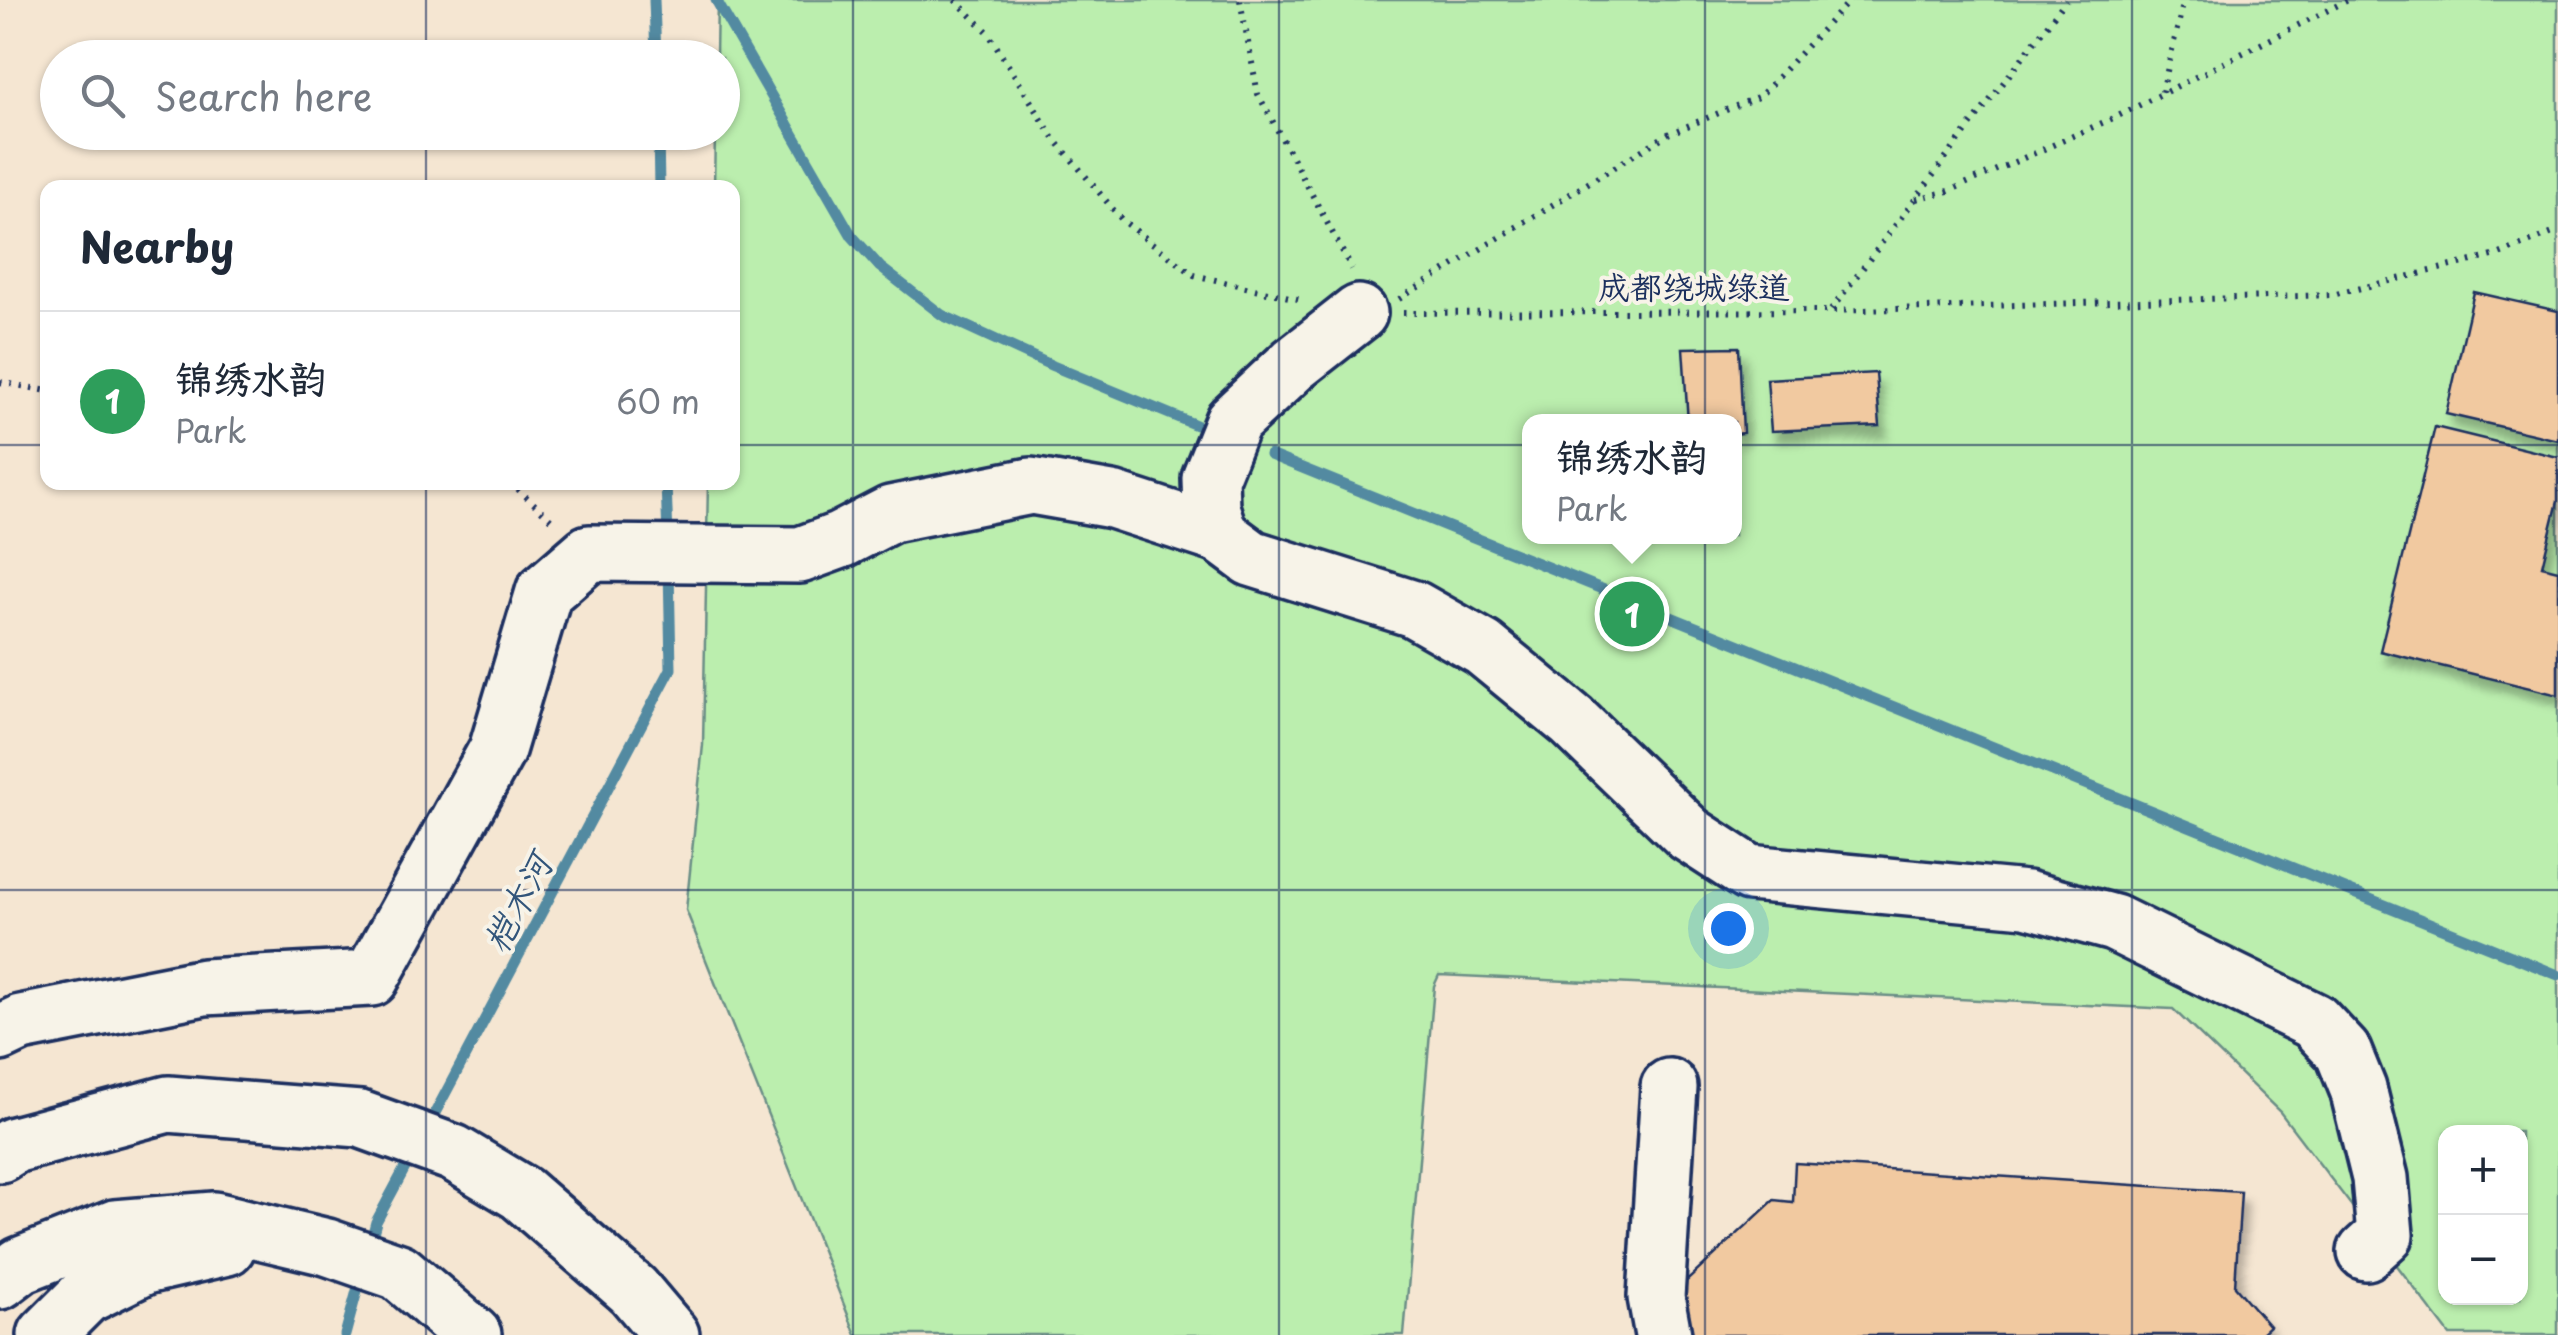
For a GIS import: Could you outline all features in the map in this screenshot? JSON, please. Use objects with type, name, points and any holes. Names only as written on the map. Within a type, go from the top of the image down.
[{"type":"main road","points":[[1220,535],[1211,508],[1210,478],[1233,421],[1294,364],[1367,313]]},
{"type":"main road","points":[[0,1032],[21,1023],[204,987],[371,978],[496,750],[544,592],[589,553],[800,555],[841,540],[890,514],[1032,486],[1112,500],[1220,535],[1252,558],[1414,608],[1483,648],[1572,721],[1689,834],[1750,873],[2026,899],[2114,923],[2314,1022],[2343,1052],[2358,1089],[2380,1178],[2385,1235],[2366,1252]]},
{"type":"main road","points":[[1663,1335],[1656,1297],[1669,1088]]},
{"type":"main road","points":[[0,1154],[14,1146],[168,1104],[360,1119],[454,1152],[521,1192],[634,1290],[671,1335]]},
{"type":"main road","points":[[0,1281],[22,1264],[116,1228],[214,1220],[327,1247],[399,1272],[473,1335]]},
{"type":"main road","points":[[46,1335],[85,1296],[145,1266],[223,1247],[327,1247]]},
{"type":"path","name":"成都绕城绿道","points":[[955,0],[987,32],[1052,138],[1122,220],[1194,275],[1367,313],[1830,311],[2332,295],[2498,254],[2558,232]]},
{"type":"path","points":[[1240,0],[1258,94],[1367,313],[1668,134],[1760,96],[1850,0]]},
{"type":"path","points":[[1830,311],[2066,0]]},
{"type":"path","points":[[2161,94],[2184,0]]},
{"type":"path","points":[[2323,13],[2324,0]]},
{"type":"path","points":[[1916,199],[1949,192],[2161,94],[2348,0]]},
{"type":"path","points":[[0,382],[40,390]]},
{"type":"path","points":[[519,490],[589,553]]},
{"type":"green space","points":[[717,0],[2558,0],[2558,1335],[2450,1335],[2280,1112],[2173,1009],[1439,975],[1434,986],[1404,1335],[856,1335],[686,910],[703,745],[708,490],[740,490],[740,180],[714,180],[715,150],[740,150],[740,40],[716,40]]},
{"type":"building","points":[[2474,292],[2558,311],[2558,440],[2446,414]]},
{"type":"building","points":[[1739,347],[1743,433],[1742,414],[1687,414],[1683,348]]},
{"type":"building","points":[[1876,373],[1880,426],[1771,431],[1767,379]]},
{"type":"building","points":[[2435,427],[2558,457],[2558,501],[2542,566],[2558,570],[2558,695],[2380,651]]},
{"type":"building","points":[[1795,1163],[2241,1192],[2235,1286],[2269,1326],[2259,1335],[1695,1335],[1664,1302],[1774,1200],[1793,1202]]},
{"type":"waterway","name":"桤木河","points":[[654,0],[655,40]]},
{"type":"waterway","points":[[716,0],[739,40]]},
{"type":"waterway","points":[[740,42],[852,236],[880,267],[942,315],[1196,425]]},
{"type":"waterway","name":"桤木河","points":[[658,150],[659,180]]},
{"type":"waterway","points":[[1270,455],[2558,975]]},
{"type":"waterway","name":"桤木河","points":[[666,490],[668,539]]},
{"type":"waterway","name":"桤木河","points":[[427,1128],[671,669],[669,567]]},
{"type":"waterway","name":"桤木河","points":[[370,1244],[376,1222],[413,1153]]},
{"type":"waterway","name":"桤木河","points":[[345,1335],[361,1276]]},
{"type":"place","name":"锦绣水韵","points":[[1632,614]]}]
